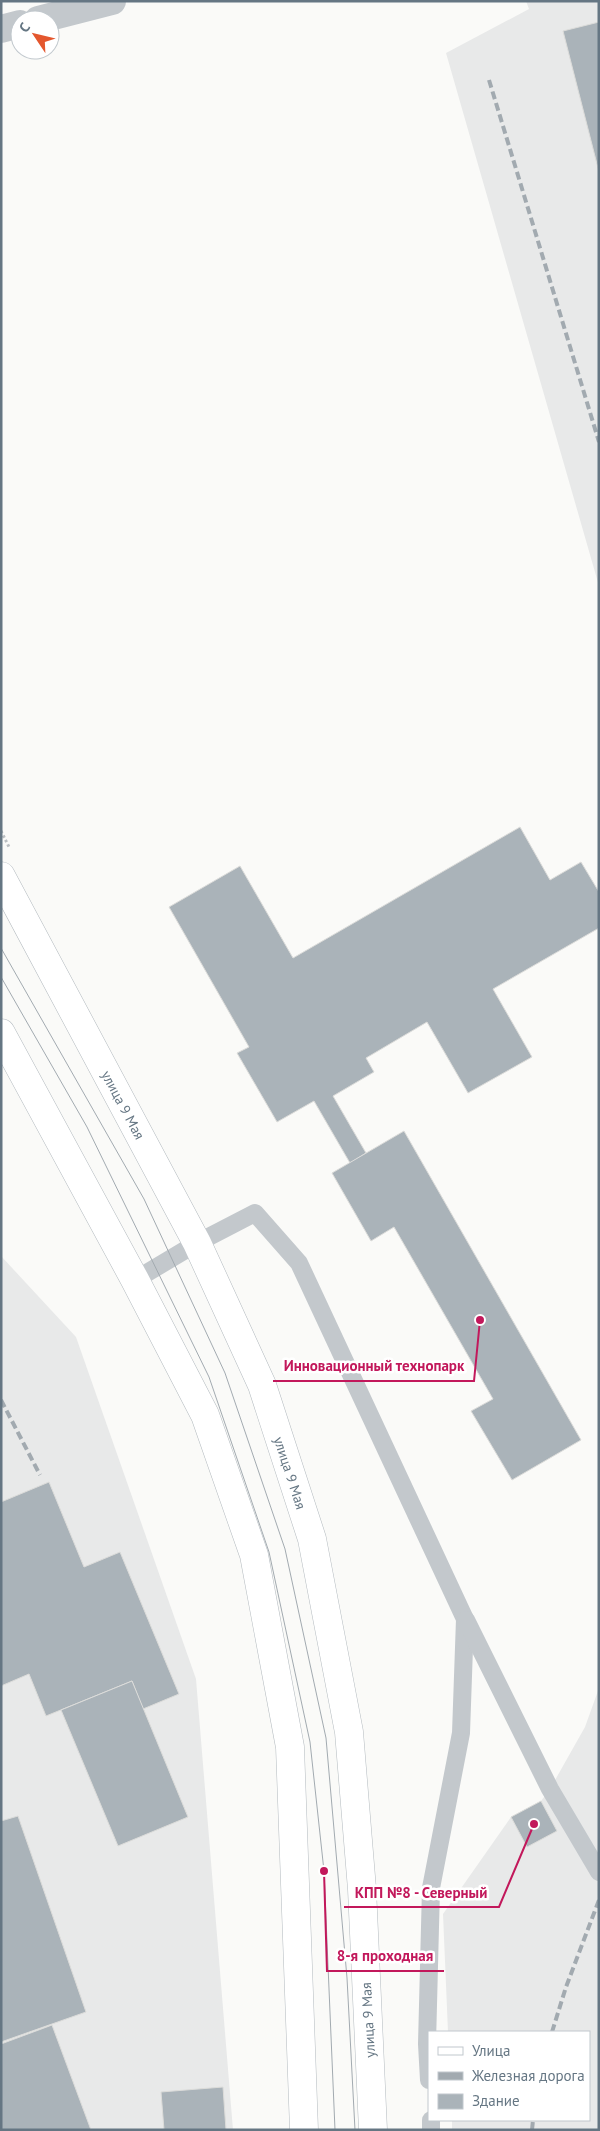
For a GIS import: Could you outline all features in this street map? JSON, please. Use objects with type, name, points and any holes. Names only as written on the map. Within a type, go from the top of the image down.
[{"type":"main road","name":"улица 9 Мая","points":[[1,876],[197,1243],[262,1385],[312,1539],[349,1732],[362,1889],[372,2130]]},
{"type":"main road","points":[[1,1033],[135,1280],[204,1415],[254,1555],[290,1747],[304,2130]]},
{"type":"street","points":[[60,14],[112,1]]},
{"type":"lane","points":[[135,1280],[197,1243],[255,1213],[299,1263],[465,1619],[550,1789],[599,1872]]},
{"type":"lane","points":[[428,2062],[431,1888],[461,1733],[465,1619]]},
{"type":"shaded area","points":[[526,1],[599,1],[599,586],[446,53],[529,9]]},
{"type":"shaded area","points":[[1,1256],[76,1337],[196,1679],[233,2130],[1,2130]]},
{"type":"shaded area","points":[[599,1688],[599,2130],[452,2130],[452,2121],[590,2121],[590,2031],[448,2031],[443,1914],[511,1817],[541,1801],[550,1789],[585,1727]]},
{"type":"building","points":[[599,22],[599,172],[563,31]]},
{"type":"building","points":[[520,827],[550,880],[581,862],[599,892],[599,928],[493,989],[532,1057],[468,1093],[427,1022],[366,1058],[374,1072],[333,1096],[366,1153],[350,1163],[314,1101],[277,1122],[237,1053],[249,1047],[169,907],[240,866],[293,958]]},
{"type":"building","points":[[404,1131],[581,1440],[512,1480],[471,1411],[493,1399],[394,1227],[371,1241],[332,1173]]},
{"type":"building","points":[[49,1482],[84,1567],[120,1552],[179,1694],[143,1709],[132,1681],[46,1716],[29,1674],[1,1686],[1,1502]]},
{"type":"building","points":[[132,1681],[188,1817],[118,1846],[61,1710]]},
{"type":"building","points":[[541,1801],[557,1831],[527,1847],[511,1817]]},
{"type":"building","points":[[18,1816],[86,2012],[1,2042],[1,1821]]},
{"type":"building","points":[[52,2025],[91,2130],[1,2130],[1,2044]]},
{"type":"building","points":[[223,2087],[226,2130],[164,2130],[161,2092]]},
{"type":"tram line","points":[[1,948],[144,1199],[225,1373],[285,1549],[326,1738],[347,1978],[355,2130]]},
{"type":"tram line","points":[[1,977],[87,1127],[209,1377],[269,1552],[310,1742],[324,1871],[335,2130]]},
{"type":"railway","points":[[489,80],[599,442]]},
{"type":"railway","points":[[1,1400],[40,1475]]},
{"type":"railway","points":[[552,2031],[566,1987],[599,1900]]},
{"type":"railway","points":[[532,2130],[533,2121]]},
{"type":"place","name":"Инновационный технопарк","points":[[480,1320]]},
{"type":"place","name":"КПП №8 - Северный","points":[[534,1824]]},
{"type":"place","name":"8-я проходная","points":[[324,1871]]}]
